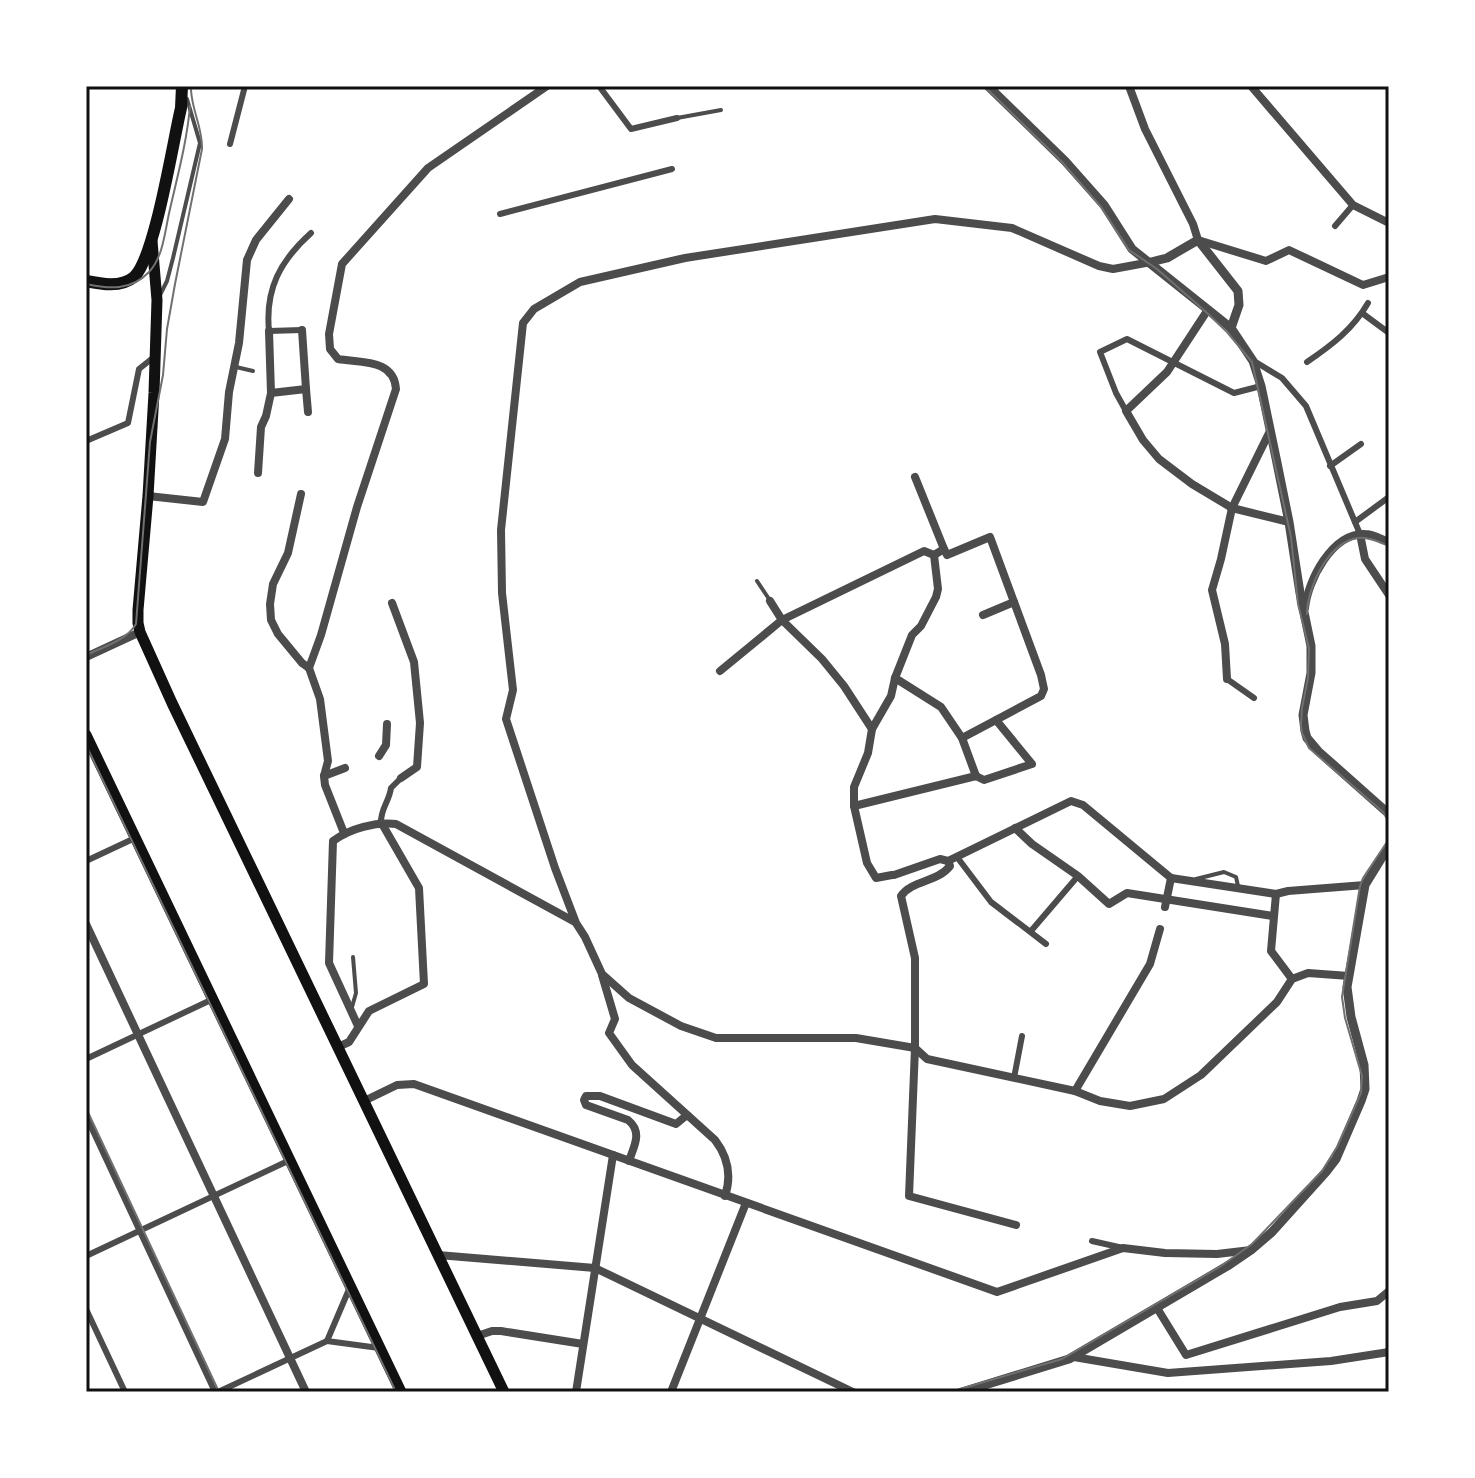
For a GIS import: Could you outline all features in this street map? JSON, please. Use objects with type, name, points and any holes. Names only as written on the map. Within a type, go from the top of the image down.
[{"type":"main road","points":[[86,281],[115,284],[127,281],[142,267],[152,241],[183,86]]},
{"type":"main road","points":[[152,241],[157,300],[148,496],[138,614],[140,632],[504,1392]]},
{"type":"main road","points":[[86,735],[401,1392]]},
{"type":"street","points":[[230,144],[245,86]]},
{"type":"street","points":[[309,668],[396,389],[393,373],[386,368],[338,359],[330,349],[329,334],[342,264],[428,168],[547,86]]},
{"type":"street","points":[[599,86],[631,129],[677,118]]},
{"type":"street","points":[[988,86],[1065,161],[1104,205],[1127,244],[1231,328],[1253,361],[1289,522],[1311,646],[1303,722],[1307,738],[1389,814]]},
{"type":"street","points":[[1129,86],[1145,129],[1198,240],[1238,291],[1239,305],[1231,328]]},
{"type":"street","points":[[1251,86],[1353,205],[1389,223]]},
{"type":"street","points":[[500,214],[672,169]]},
{"type":"street","points":[[148,496],[203,502],[225,439],[247,260],[256,240],[289,199]]},
{"type":"street","points":[[1335,226],[1353,205]]},
{"type":"street","points":[[725,1196],[729,1171],[724,1154],[715,1140],[628,1062],[609,1033],[615,1019],[602,974],[576,923],[555,868],[506,719],[513,690],[502,593],[501,530],[523,323],[528,316],[534,309],[580,282],[685,258],[935,219],[1012,228],[1099,266],[1113,269],[1167,258],[1198,240],[1266,261],[1289,250],[1363,285],[1389,277]]},
{"type":"street","points":[[258,473],[261,427],[271,393],[267,317],[271,293],[280,268],[311,233]]},
{"type":"street","points":[[1307,362],[1339,340],[1368,303]]},
{"type":"street","points":[[1126,411],[1167,372],[1207,311]]},
{"type":"street","points":[[1362,313],[1389,333]]},
{"type":"street","points":[[269,331],[302,330],[308,412]]},
{"type":"street","points":[[1261,386],[1234,393],[1127,339],[1100,352],[1116,393],[1143,440],[1159,459],[1232,508],[1289,522]]},
{"type":"street","points":[[86,441],[128,423],[139,369],[155,356]]},
{"type":"street","points":[[1253,361],[1282,378],[1306,406],[1360,534],[1365,559],[1389,595]]},
{"type":"street","points":[[271,393],[306,389]]},
{"type":"street","points":[[1254,698],[1227,679],[1225,644],[1212,590],[1232,508],[1270,431]]},
{"type":"street","points":[[1330,466],[1361,444]]},
{"type":"street","points":[[915,477],[947,555],[990,537],[1044,689],[1041,696],[962,738]]},
{"type":"street","points":[[1355,522],[1389,497]]},
{"type":"street","points":[[300,498],[285,560],[273,584],[271,620],[278,634],[309,668],[320,699],[328,761],[325,785],[344,833]]},
{"type":"street","points":[[1306,624],[1308,589],[1323,562],[1341,541],[1370,534],[1389,542]]},
{"type":"street","points":[[934,555],[944,549]]},
{"type":"street","points":[[720,671],[782,620],[924,551],[934,555]]},
{"type":"street","points":[[934,555],[936,597],[921,626],[912,635],[891,696],[872,729],[868,753],[854,787],[854,806],[867,863],[876,878],[940,859],[952,859],[1067,802],[1076,801],[1171,878],[1276,894],[1365,885]]},
{"type":"street","points":[[770,601],[782,620],[822,659],[844,686],[872,729]]},
{"type":"street","points":[[983,615],[1014,602]]},
{"type":"street","points":[[338,1047],[349,1042],[369,1011],[424,984],[419,888],[381,822],[381,813],[389,801],[391,788],[417,767],[420,723],[414,662],[392,603]]},
{"type":"street","points":[[86,657],[140,632]]},
{"type":"street","points":[[895,678],[941,707],[962,738],[976,776]]},
{"type":"street","points":[[854,806],[976,776],[984,780],[1032,764],[996,720]]},
{"type":"street","points":[[379,756],[386,745],[387,724]]},
{"type":"street","points":[[324,776],[345,768]]},
{"type":"street","points":[[358,1026],[329,963],[333,841],[344,833],[381,822],[396,824],[576,923]]},
{"type":"street","points":[[1015,828],[1109,904],[1127,893],[1166,903],[1273,916]]},
{"type":"street","points":[[86,861],[135,838]]},
{"type":"street","points":[[962,1392],[1074,1357],[1157,1308],[1251,1250],[1272,1232],[1326,1172],[1336,1159],[1365,1089],[1365,1068],[1347,999],[1349,976],[1365,885],[1389,846]]},
{"type":"street","points":[[952,859],[991,902],[1046,944]]},
{"type":"street","points":[[952,859],[945,872],[905,890],[901,896],[915,958],[909,1196],[1016,1225]]},
{"type":"street","points":[[1031,931],[1078,876]]},
{"type":"street","points":[[1166,903],[1171,878]]},
{"type":"street","points":[[1276,894],[1271,951],[1292,979]]},
{"type":"street","points":[[86,924],[306,1392]]},
{"type":"street","points":[[1075,1091],[1150,964],[1160,929]]},
{"type":"street","points":[[602,974],[629,998],[681,1026],[716,1038],[856,1038],[915,1048],[927,1059],[1130,1106],[1164,1099],[1201,1075],[1277,1002],[1292,979],[1308,973],[1349,976]]},
{"type":"street","points":[[86,1059],[213,999]]},
{"type":"street","points":[[1014,1078],[1022,1036]]},
{"type":"street","points":[[364,1101],[397,1085],[414,1084],[997,1292],[1123,1248]]},
{"type":"street","points":[[629,1161],[637,1138],[633,1124],[586,1105],[586,1096],[600,1096],[676,1124],[687,1115]]},
{"type":"street","points":[[86,1116],[216,1392],[327,1341],[379,1348]]},
{"type":"street","points":[[576,1392],[613,1155]]},
{"type":"street","points":[[86,1256],[290,1160]]},
{"type":"street","points":[[671,1392],[746,1203]]},
{"type":"street","points":[[1092,1241],[1165,1253],[1217,1254],[1251,1250]]},
{"type":"street","points":[[438,1255],[595,1268],[853,1392]]},
{"type":"street","points":[[327,1341],[350,1287]]},
{"type":"street","points":[[1157,1308],[1186,1355],[1340,1307],[1377,1301],[1389,1291]]},
{"type":"street","points":[[86,1309],[125,1392]]},
{"type":"street","points":[[477,1336],[501,1331],[583,1344]]},
{"type":"street","points":[[1074,1357],[1168,1373],[1331,1361],[1389,1352]]},
{"type":"lane","points":[[157,300],[167,281],[200,143],[183,86]]},
{"type":"lane","points":[[677,118],[721,110]]},
{"type":"lane","points":[[234,367],[253,371]]},
{"type":"lane","points":[[757,581],[770,601]]},
{"type":"lane","points":[[1189,881],[1224,872],[1236,877],[1238,888]]},
{"type":"lane","points":[[351,1010],[356,993],[353,957]]},
{"type":"tram line","points":[[984,86],[1062,162],[1101,207],[1129,250],[1157,269],[1206,312],[1252,362],[1291,537],[1298,604],[1309,648],[1302,733],[1309,748],[1383,812],[1389,822]]},
{"type":"tram line","points":[[86,655],[120,639],[136,624],[150,442],[163,375],[167,329],[202,149],[191,90]]},
{"type":"tram line","points":[[86,284],[111,287],[135,283],[154,266],[163,242],[190,106]]},
{"type":"tram line","points":[[1307,614],[1315,580],[1337,548],[1358,538],[1389,546]]},
{"type":"tram line","points":[[86,745],[396,1392]]},
{"type":"tram line","points":[[950,1392],[1062,1359],[1221,1266],[1252,1244],[1322,1171],[1337,1147],[1361,1093],[1362,1076],[1342,997],[1360,886],[1389,839]]},
{"type":"tram line","points":[[86,1108],[219,1392]]}]
